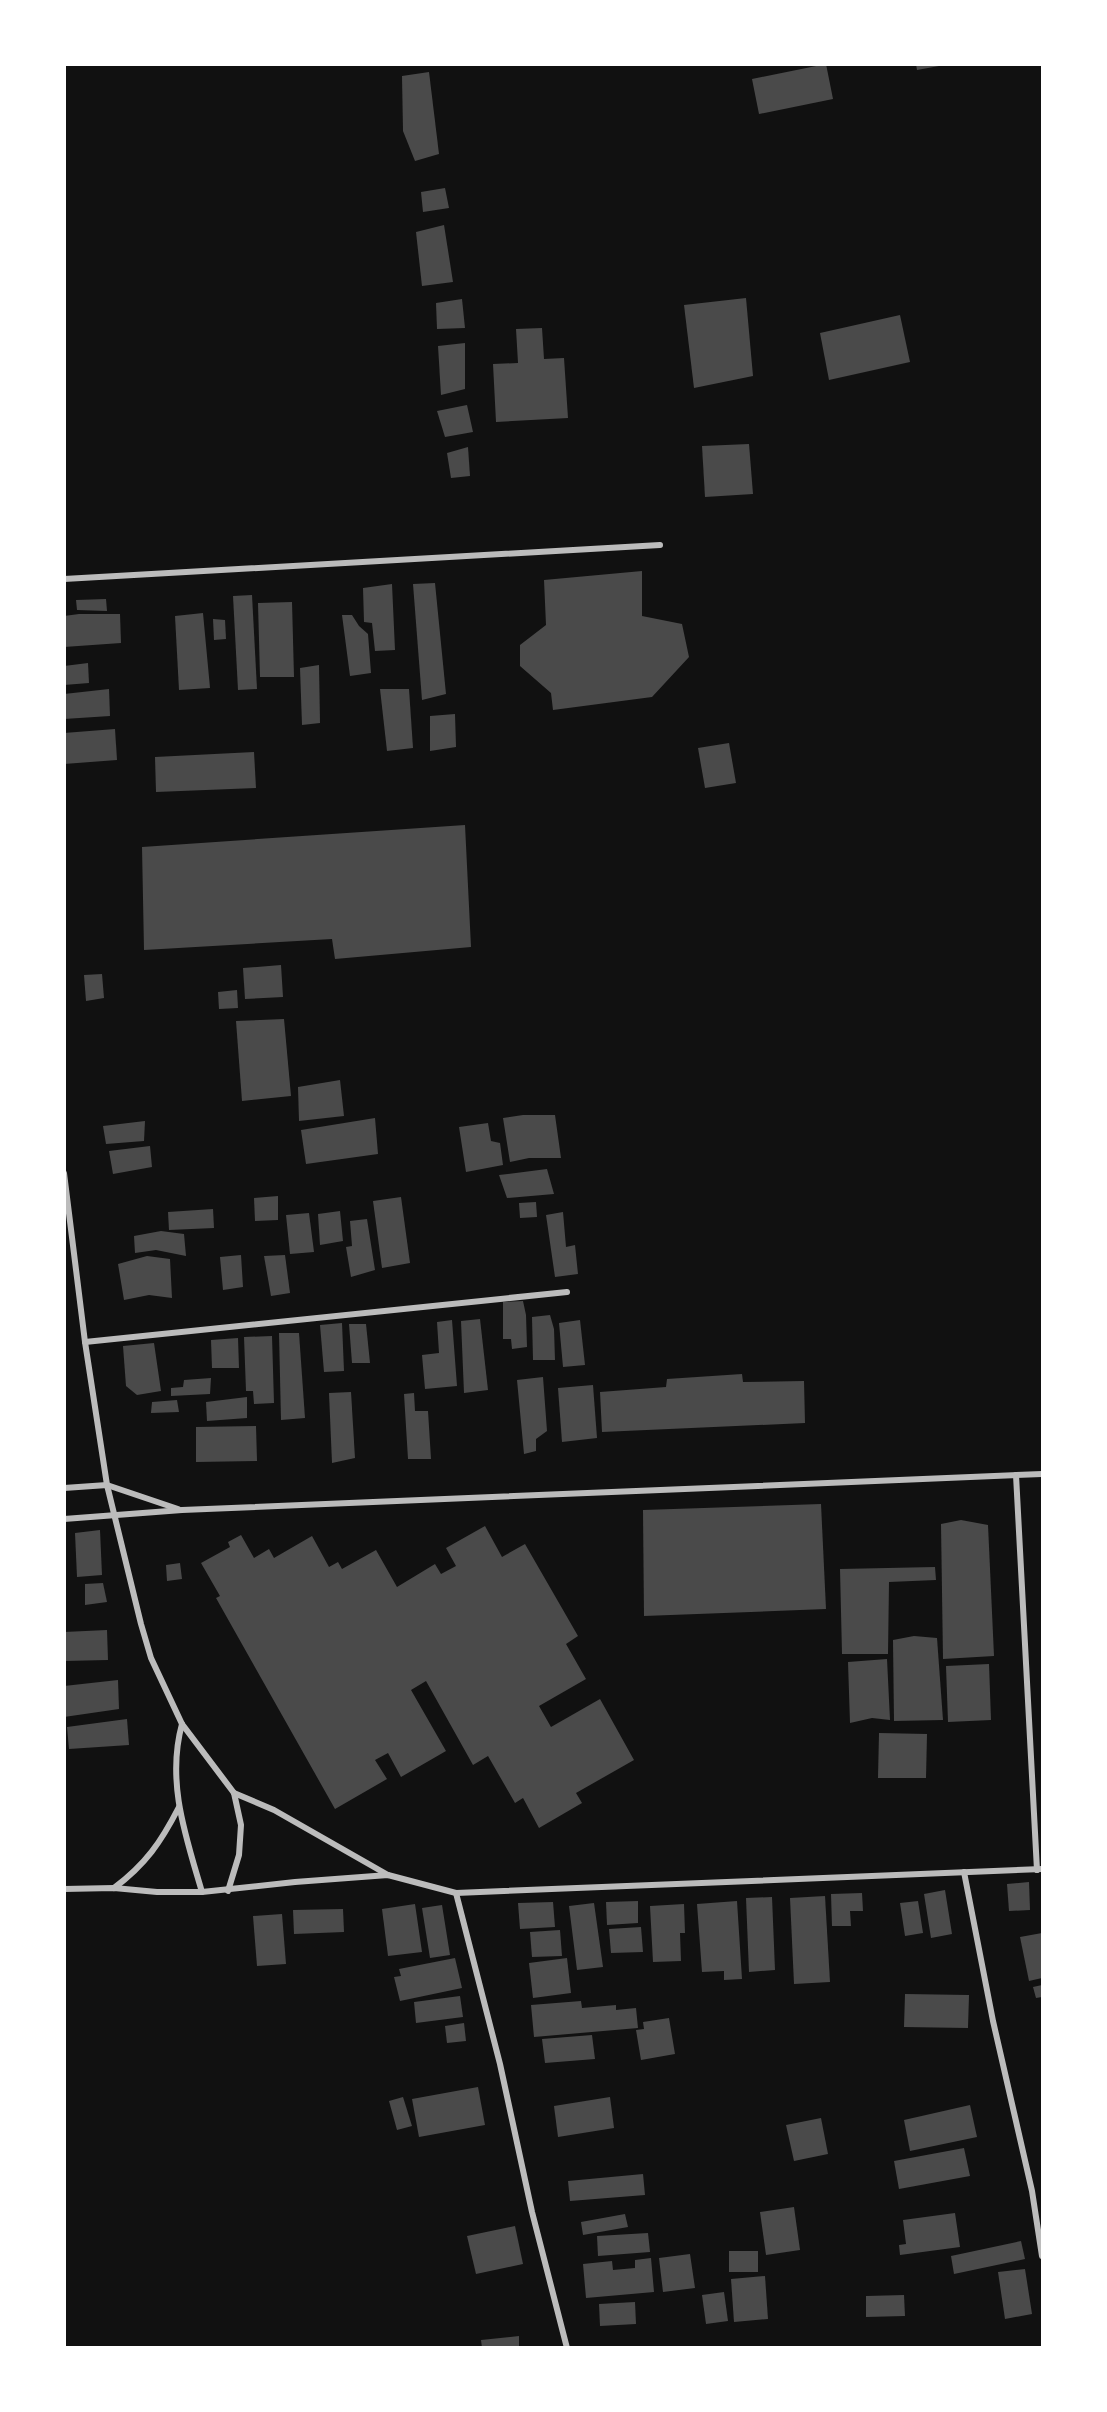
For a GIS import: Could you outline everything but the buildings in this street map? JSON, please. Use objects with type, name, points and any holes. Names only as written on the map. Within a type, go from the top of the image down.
[{"type":"street","points":[[64,579],[660,545]]},
{"type":"street","points":[[64,1173],[107,1485],[141,1624],[151,1658],[182,1724],[234,1793],[241,1825],[239,1855],[228,1891]]},
{"type":"street","points":[[86,1342],[567,1292]]},
{"type":"street","points":[[64,1519],[182,1510],[1042,1474]]},
{"type":"street","points":[[234,1793],[274,1810],[388,1875],[456,1893],[1040,1869],[1016,1475]]},
{"type":"street","points":[[64,1488],[107,1485],[182,1510]]},
{"type":"street","points":[[182,1724],[176,1746],[175,1778],[183,1828],[202,1892]]},
{"type":"street","points":[[114,1888],[133,1874],[150,1856],[179,1807]]},
{"type":"street","points":[[964,1872],[993,2021],[1032,2191],[1042,2256]]},
{"type":"street","points":[[64,1889],[114,1888],[157,1892],[228,1891],[295,1882],[388,1875]]},
{"type":"street","points":[[456,1893],[500,2064],[532,2212],[567,2348]]}]
